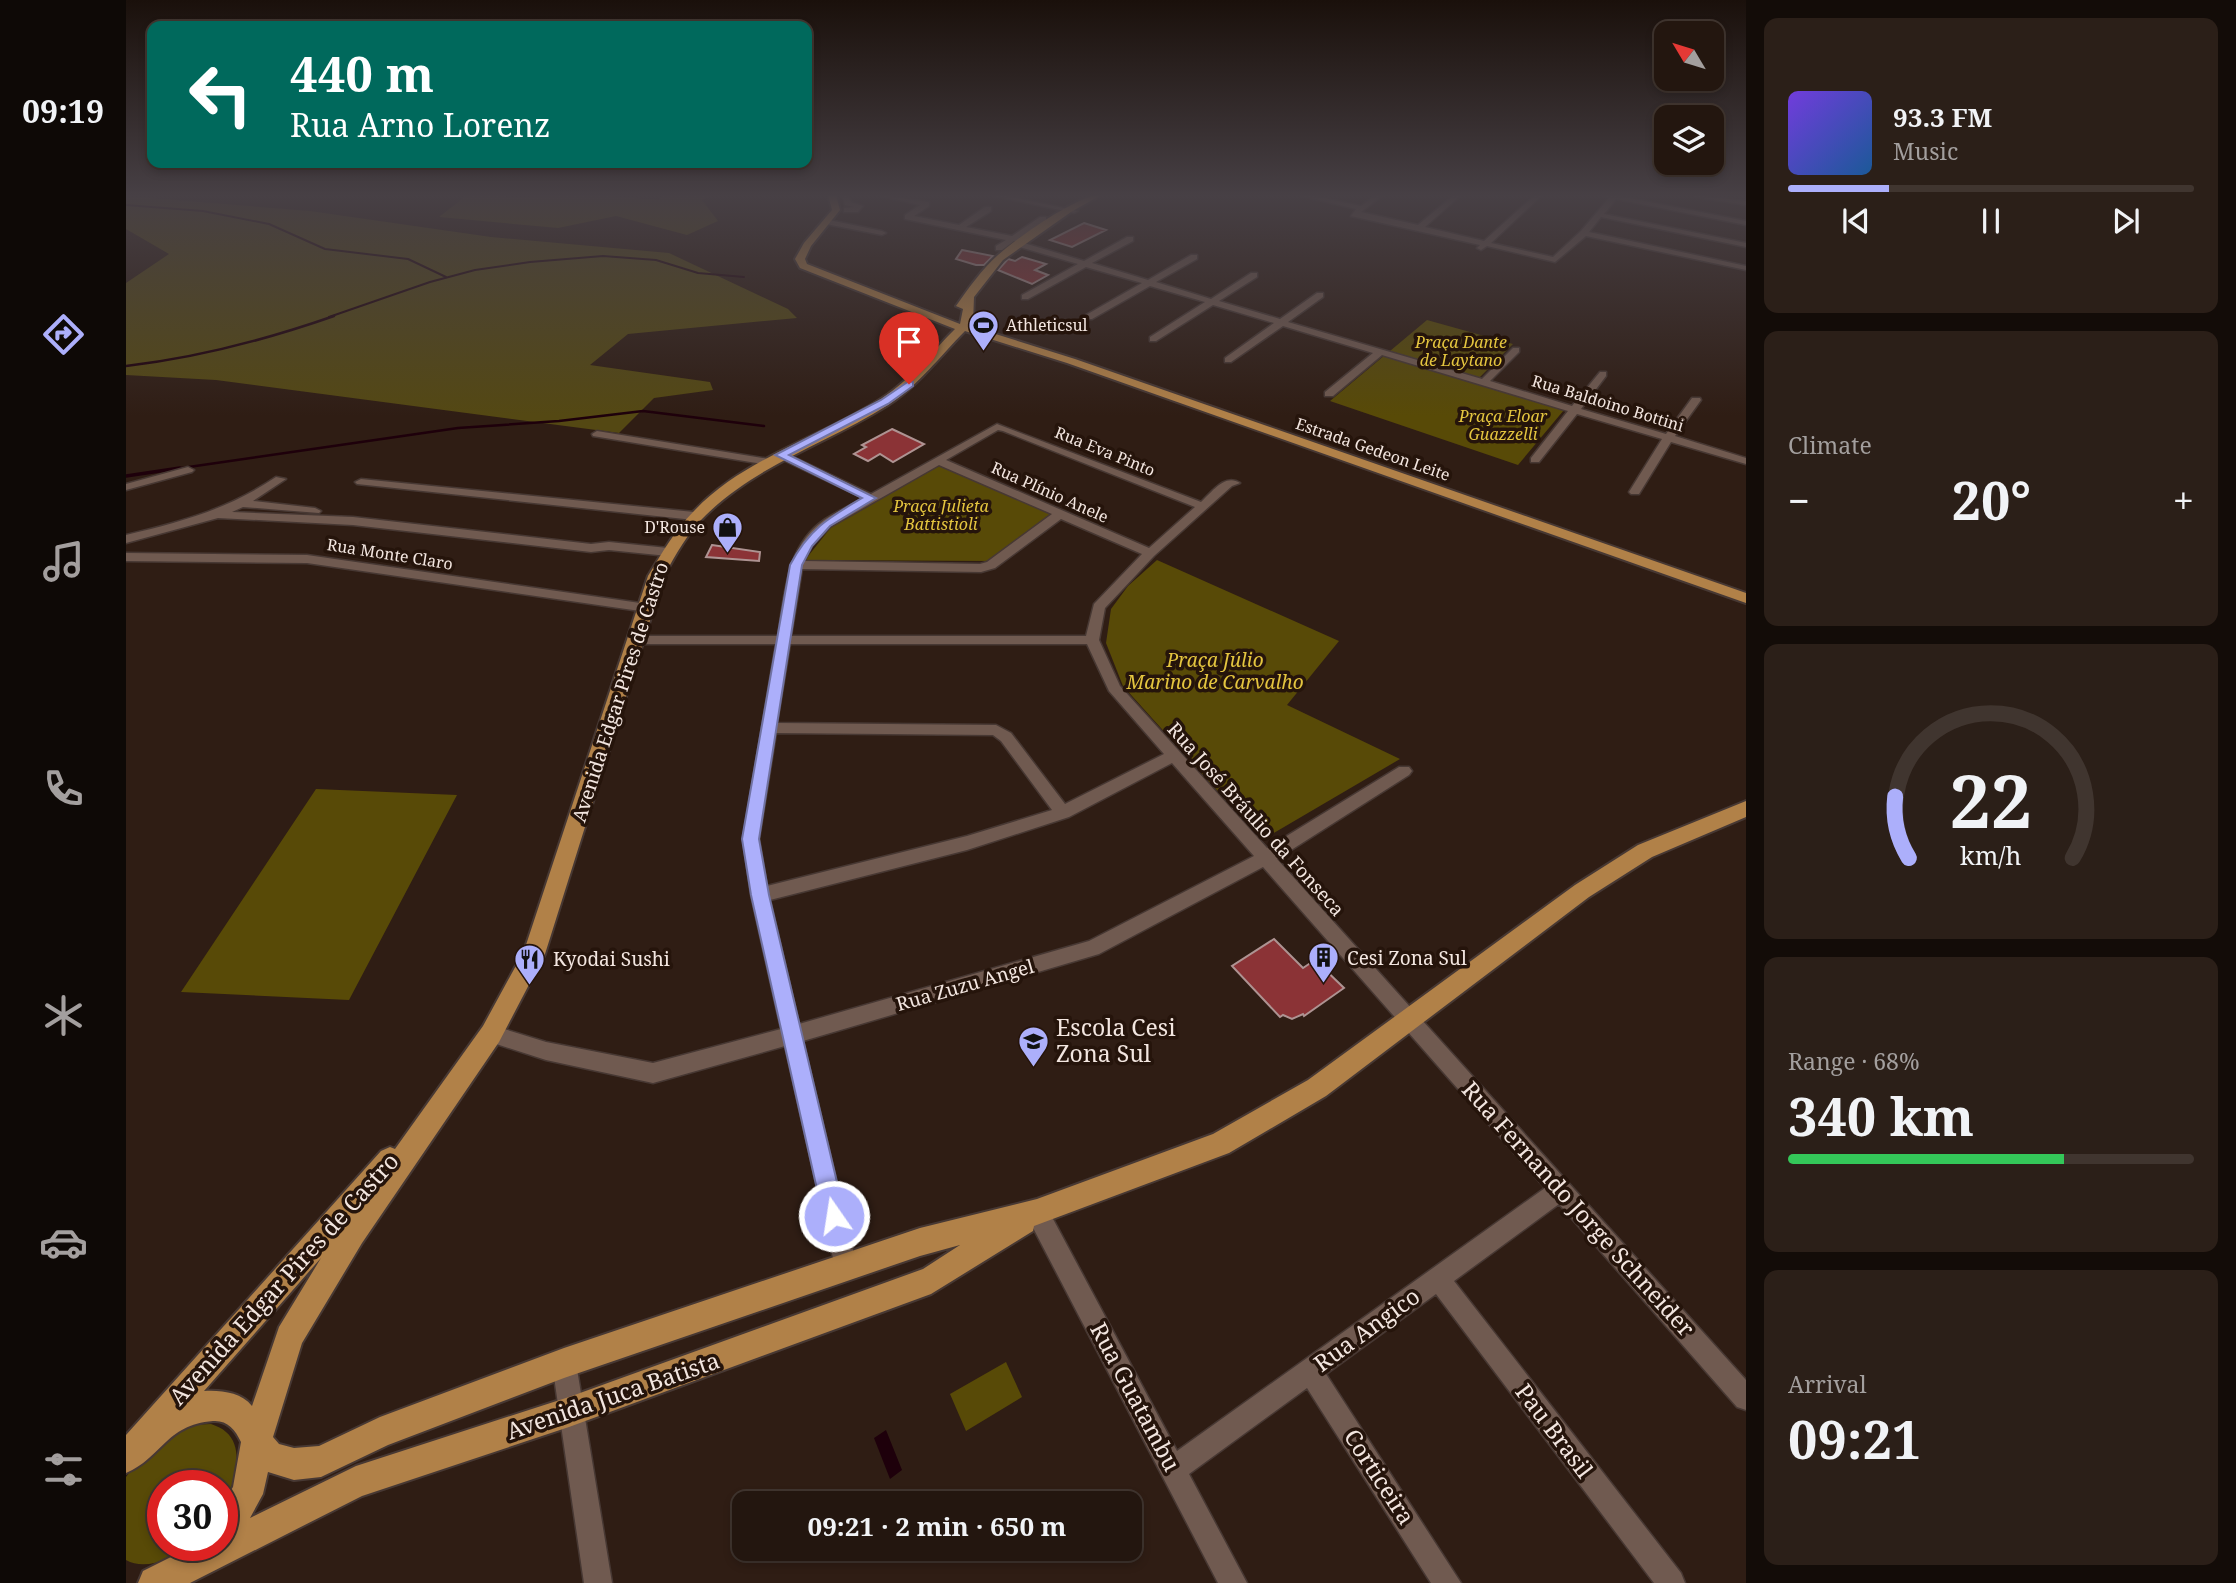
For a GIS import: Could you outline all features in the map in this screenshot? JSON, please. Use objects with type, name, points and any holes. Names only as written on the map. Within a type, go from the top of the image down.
[{"type":"main road","name":"Estrada Gedeon Leite","points":[[811,269],[931,314],[966,323],[987,333],[1746,598]]},
{"type":"main road","points":[[945,344],[950,319],[990,269]]},
{"type":"main road","points":[[966,323],[969,298]]},
{"type":"main road","name":"Avenida Edgar Pires de Castro","points":[[238,1508],[247,1494],[254,1467],[256,1442],[289,1337],[352,1233],[491,1034],[534,954],[656,576],[667,552],[694,516],[744,476],[884,402],[909,384],[966,323]]},
{"type":"main road","name":"Avenida Juca Batista","points":[[256,1442],[270,1457],[293,1464],[321,1461],[380,1433],[564,1363],[920,1242],[1037,1212],[1220,1144],[1317,1088],[1583,891],[1645,850],[1746,808]]},
{"type":"main road","name":"Avenida Edgar Pires de Castro","points":[[128,1454],[438,1107]]},
{"type":"main road","name":"Avenida Juca Batista","points":[[169,1579],[356,1482],[569,1412],[932,1280],[1037,1212]]},
{"type":"main road","points":[[920,1242],[932,1244],[940,1252],[940,1271],[932,1280]]},
{"type":"main road","points":[[128,1454],[153,1430],[175,1415],[197,1407],[220,1405],[237,1412],[249,1424],[256,1442]]},
{"type":"main road","points":[[169,1579],[192,1561]]},
{"type":"street","points":[[1025,297],[1079,269]]},
{"type":"street","name":"Rua Baldoino Bottini","points":[[1105,269],[1746,461]]},
{"type":"street","points":[[1089,317],[1173,269]]},
{"type":"street","points":[[1153,339],[1254,275]]},
{"type":"street","points":[[1228,360],[1321,295]]},
{"type":"street","points":[[1484,382],[1516,350]]},
{"type":"street","points":[[1329,394],[1381,351]]},
{"type":"street","points":[[1535,460],[1603,374]]},
{"type":"street","points":[[1635,492],[1696,400]]},
{"type":"street","name":"Rua Eva Pinto","points":[[937,460],[997,427],[1202,506]]},
{"type":"street","points":[[597,434],[775,459],[871,498]]},
{"type":"street","points":[[846,1267],[760,895],[751,839],[796,565],[807,544],[826,524],[937,460]]},
{"type":"street","name":"Rua Plínio Anele","points":[[937,460],[1150,553]]},
{"type":"street","points":[[126,487],[188,470]]},
{"type":"street","points":[[126,539],[220,515],[244,504],[280,479]]},
{"type":"street","points":[[361,482],[694,516]]},
{"type":"street","points":[[636,640],[1092,640],[1099,607],[1150,553],[1229,483],[1234,483]]},
{"type":"street","points":[[244,504],[591,548],[609,546],[667,552]]},
{"type":"street","points":[[796,565],[981,568],[991,565],[1060,514]]},
{"type":"street","points":[[220,515],[447,528]]},
{"type":"street","name":"Rua Monte Claro","points":[[126,557],[307,559],[647,608]]},
{"type":"street","name":"Rua José Bráulio da Fonseca","points":[[1092,640],[1114,688],[1409,1020]]},
{"type":"street","points":[[771,728],[996,730],[1006,737],[1063,813]]},
{"type":"street","points":[[760,895],[967,843],[1063,813],[1173,757]]},
{"type":"street","name":"Rua Zuzu Angel","points":[[491,1034],[546,1051],[653,1073],[792,1036],[1093,948],[1265,858],[1404,771]]},
{"type":"street","name":"Rua Fernando Jorge Schneider","points":[[1409,1020],[1746,1398]]},
{"type":"street","name":"Rua Angico","points":[[1173,1470],[1561,1191]]},
{"type":"street","name":"Rua Guatambu","points":[[1037,1212],[1233,1583]]},
{"type":"street","name":"Pau Brasil","points":[[1438,1278],[1671,1583]]},
{"type":"street","points":[[564,1363],[569,1412],[598,1583]]},
{"type":"street","name":"Corticeira","points":[[1310,1371],[1447,1583]]},
{"type":"green space","name":"Praça Dante de Laytano","points":[[1427,320],[1513,344],[1479,378],[1390,351]]},
{"type":"green space","name":"Praça Eloar Guazzelli","points":[[1385,355],[1564,410],[1518,465],[1330,401]]},
{"type":"green space","name":"Praça Julieta Battistioli","points":[[939,463],[1052,514],[989,561],[805,560],[832,526]]},
{"type":"green space","name":"Praça Júlio Marino de Carvalho","points":[[1157,560],[1339,641],[1287,705],[1400,759],[1262,840],[1123,686],[1106,643],[1111,609],[1128,586]]},
{"type":"green space","points":[[316,789],[457,795],[349,1000],[181,992]]},
{"type":"green space","points":[[1006,1362],[1022,1397],[966,1431],[950,1394]]},
{"type":"green space","points":[[211,1424],[226,1432],[236,1448],[236,1470],[147,1470],[147,1561],[160,1561],[142,1564],[126,1560],[126,1477],[143,1455],[190,1425]]},
{"type":"shaded area","points":[[147,269],[703,269],[788,309],[797,318],[628,334],[590,365],[710,382],[713,390],[654,398],[619,433],[216,380],[126,375],[126,283]]},
{"type":"shaded area","points":[[886,1430],[902,1470],[890,1479],[874,1438]]},
{"type":"building","points":[[1037,269],[1035,270],[1048,275],[1032,284],[998,270]]},
{"type":"building","points":[[892,429],[924,444],[893,462],[880,454],[868,461],[854,454],[866,447],[862,445]]},
{"type":"building","name":"D'Rouse","points":[[712,545],[760,552],[759,561],[706,557]]},
{"type":"building","name":"Cesi Zona Sul","points":[[1274,939],[1303,968],[1315,960],[1344,988],[1304,1016],[1303,1014],[1292,1019],[1283,1015],[1280,1017],[1232,966]]},
{"type":"waterway","points":[[429,269],[446,277]]},
{"type":"waterway","points":[[329,317],[430,282],[483,269]]},
{"type":"waterway","points":[[685,269],[698,273],[744,277]]},
{"type":"waterway","points":[[126,366],[232,347],[334,316]]},
{"type":"waterway","points":[[168,470],[458,428],[559,421],[643,411],[764,426]]},
{"type":"waterway","points":[[126,476],[180,468]]},
{"type":"place","name":"Athleticsul","points":[[983,352]]},
{"type":"place","name":"D'Rouse","points":[[728,554]]},
{"type":"place","name":"Cesi Zona Sul","points":[[1324,985]]},
{"type":"place","name":"Kyodai Sushi","points":[[530,986]]},
{"type":"place","name":"Escola Cesi Zona Sul","points":[[1033,1068]]},
{"type":"route","points":[[834,1216],[760,895],[751,839],[796,565],[807,544],[826,524],[871,498],[780,455],[843,425],[909,384]]}]
